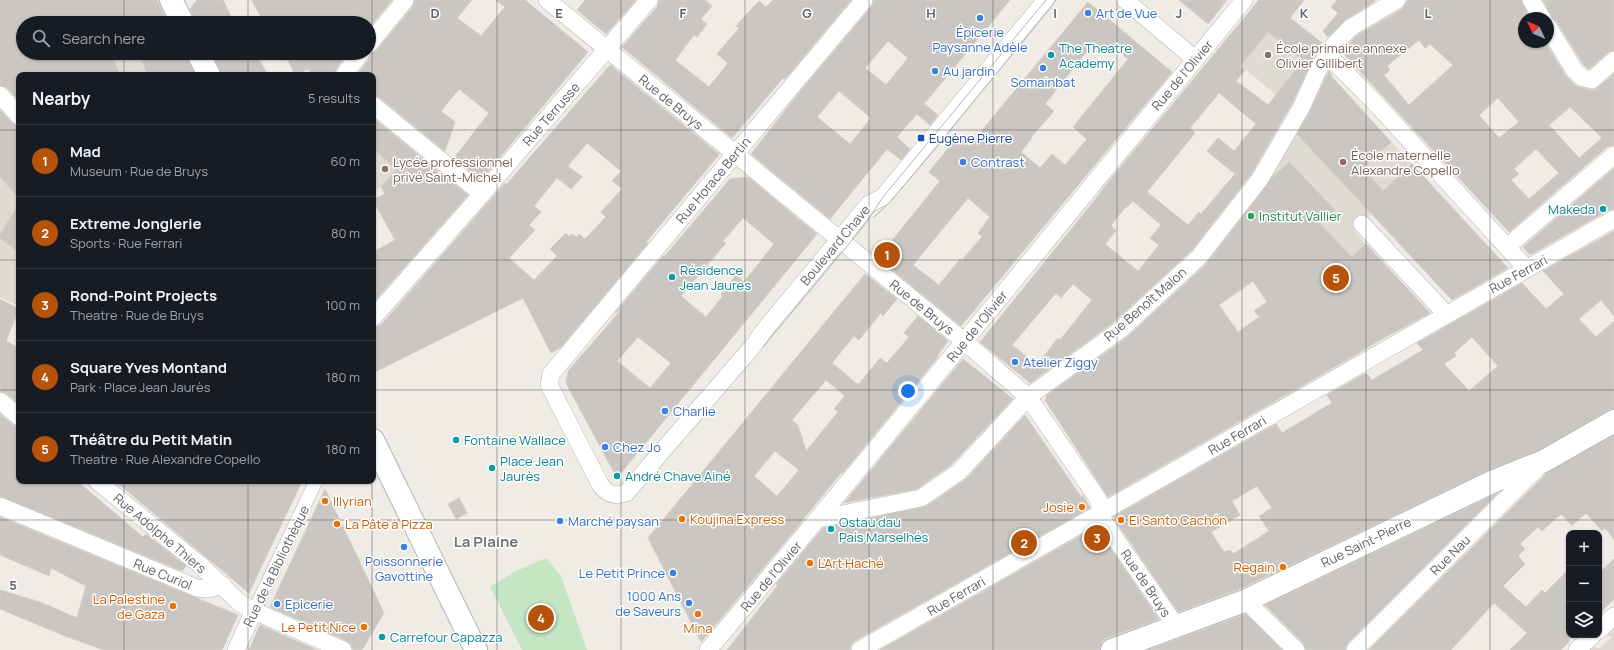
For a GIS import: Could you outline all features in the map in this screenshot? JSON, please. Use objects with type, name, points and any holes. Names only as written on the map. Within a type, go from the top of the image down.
[{"type":"street","points":[[376,35],[405,0]]},
{"type":"street","name":"Rue de Bruys","points":[[547,0],[965,342],[1028,397],[1098,499],[1103,513],[1104,522],[1176,626]]},
{"type":"street","name":"Rue Terrusse","points":[[376,315],[649,0]]},
{"type":"street","name":"Rue Horace Bertin","points":[[626,493],[619,495],[610,494],[604,490],[600,484],[549,385],[551,374],[864,0]]},
{"type":"street","name":"Boulevard Chave","points":[[626,493],[753,346],[766,328],[869,204],[883,196],[1046,0]]},
{"type":"street","points":[[1125,0],[1195,59]]},
{"type":"street","name":"Rue de l'Olivier","points":[[708,650],[965,342],[1244,0]]},
{"type":"street","points":[[1531,0],[1538,12]]},
{"type":"street","name":"Rue Benoît Malon","points":[[818,519],[921,498],[959,472],[1028,397],[1120,330],[1199,257],[1260,179],[1301,108],[1315,76],[1327,54],[1350,28],[1394,1]]},
{"type":"street","points":[[1554,38],[1575,71],[1583,78],[1592,80],[1614,60]]},
{"type":"street","points":[[1327,54],[1379,107],[1527,269]]},
{"type":"street","points":[[202,60],[208,72]]},
{"type":"street","points":[[346,72],[356,60]]},
{"type":"street","points":[[0,95],[16,113]]},
{"type":"street","points":[[376,107],[482,194]]},
{"type":"street","points":[[1507,247],[1614,155]]},
{"type":"street","name":"Rue Ferrari","points":[[860,650],[1103,513],[1446,314],[1614,219]]},
{"type":"street","points":[[1362,224],[1446,314]]},
{"type":"street","points":[[0,401],[16,414]]},
{"type":"street","name":"Rue Saint-Pierre","points":[[1112,650],[1247,600],[1494,481],[1544,461],[1614,422]]},
{"type":"street","points":[[376,446],[476,650]]},
{"type":"street","name":"Rue Nau","points":[[1355,650],[1544,461]]},
{"type":"street","name":"Rue Adolphe Thiers","points":[[101,484],[223,585]]},
{"type":"street","name":"Rue de la Bibliothèque","points":[[236,650],[315,484]]},
{"type":"street","name":"Rue Curiol","points":[[0,506],[197,588],[210,589],[223,585]]},
{"type":"street","points":[[223,585],[240,603],[254,611],[343,650]]},
{"type":"street","points":[[1247,600],[1257,612],[1296,650]]},
{"type":"street","points":[[1602,627],[1614,616]]},
{"type":"street","points":[[1577,650],[1590,638]]},
{"type":"shaded area","name":"École primaire annexe Olivier Gillibert","points":[[1252,8],[1316,62],[1294,110],[1220,48]]},
{"type":"shaded area","points":[[101,60],[178,60],[170,72],[105,72]]},
{"type":"shaded area","name":"École maternelle Alexandre Copello","points":[[1327,72],[1418,171],[1354,231],[1369,248],[1346,269],[1263,182]]},
{"type":"shaded area","points":[[0,109],[16,127],[16,305],[0,297]]},
{"type":"shaded area","name":"Lycée professionnel privé Saint-Michel","points":[[376,120],[413,150],[381,187],[376,190]]},
{"type":"shaded area","points":[[1614,628],[1614,650],[1589,650],[1594,647],[1600,648],[1611,638],[1607,635]]},
{"type":"green space","points":[[546,558],[561,576],[587,650],[522,650],[490,587],[514,572]]},
{"type":"building","points":[[0,0],[157,0],[165,16],[16,16],[16,60],[114,60],[119,72],[16,72],[16,98],[7,88],[0,85]]},
{"type":"building","points":[[197,0],[223,0],[231,16],[192,16],[190,9]]},
{"type":"building","points":[[252,0],[392,0],[376,19],[376,16],[260,16]]},
{"type":"building","points":[[415,0],[472,0],[457,18],[481,36],[505,7],[496,0],[525,0],[588,52],[481,180],[454,158],[489,113],[459,89],[441,111],[455,122],[445,151],[376,96],[376,72],[359,72],[368,60],[376,60],[376,51],[413,6]]},
{"type":"building","points":[[585,0],[636,0],[606,34],[577,10]]},
{"type":"building","points":[[659,0],[705,0],[712,6],[701,19],[707,24],[697,37],[694,35],[675,60],[709,87],[728,63],[717,54],[739,28],[736,26],[759,1],[766,7],[773,0],[851,0],[785,79],[783,78],[732,138],[622,47],[657,7]]},
{"type":"building","points":[[874,0],[1010,0],[924,104],[938,115],[930,125],[917,114],[897,137],[910,149],[901,160],[887,149],[830,219],[751,154],[798,94],[872,6]],"holes":[[[888,41],[908,58],[886,85],[865,68]],[[839,91],[871,118],[850,144],[817,117]]]},
{"type":"building","points":[[1179,0],[1227,0],[1208,24]]},
{"type":"building","points":[[1259,0],[1304,0],[1290,18],[1322,43],[1312,51],[1315,55],[1292,103],[1252,173],[1192,250],[1114,322],[1030,383],[980,342],[1110,180]],"holes":[[[1268,32],[1303,60],[1268,105],[1236,81],[1245,70],[1240,66]],[[1219,93],[1256,124],[1234,151],[1218,138],[1207,151],[1235,174],[1201,214],[1199,212],[1188,225],[1147,192],[1195,133],[1190,128]],[[1133,201],[1161,225],[1150,238],[1159,245],[1138,271],[1105,244],[1116,231],[1111,225],[1124,209]],[[1073,284],[1092,300],[1060,340],[1058,338],[1037,365],[1012,345],[1056,293],[1061,298]]]},
{"type":"building","points":[[1337,0],[1375,1],[1345,20],[1328,37],[1323,31],[1338,13],[1331,7]]},
{"type":"building","points":[[1408,0],[1521,0],[1527,12],[1518,12],[1518,48],[1549,48],[1566,76],[1576,86],[1590,90],[1595,90],[1614,74],[1614,145],[1607,147],[1509,232],[1342,52],[1356,36],[1402,9]],"holes":[[[1419,40],[1425,48],[1430,44],[1453,65],[1409,105],[1384,75],[1390,70],[1387,66]],[[1498,98],[1519,122],[1499,138],[1479,115]],[[1570,107],[1602,138],[1579,158],[1549,125]],[[1536,149],[1559,173],[1529,199],[1511,180],[1519,174],[1514,169]]]},
{"type":"building","points":[[1543,0],[1614,0],[1614,50],[1607,53],[1588,69],[1583,64],[1554,20],[1554,12],[1549,12]]},
{"type":"building","points":[[1088,2],[1172,72],[961,326],[878,258],[940,181],[929,172],[958,136],[969,146]],"holes":[[[1094,42],[1106,52],[1112,45],[1128,59],[1073,127],[1087,139],[1065,165],[1052,154],[1040,168],[1021,152],[1032,138],[1031,137],[1054,111],[1045,104]],[[968,198],[990,217],[978,233],[982,237],[962,260],[960,259],[939,285],[913,265]]]},
{"type":"building","points":[[141,60],[189,60],[194,72],[147,72]]},
{"type":"building","points":[[215,60],[259,60],[266,72],[220,72]]},
{"type":"building","points":[[288,60],[343,60],[335,72],[310,72],[308,69],[302,72],[294,72]]},
{"type":"building","points":[[610,65],[719,154],[646,242],[648,243],[561,347],[551,353],[523,298],[376,372],[376,327],[381,325],[505,183],[507,184]],"holes":[[[587,143],[621,171],[612,181],[622,189],[601,212],[606,217],[585,239],[579,234],[576,237],[572,234],[569,237],[566,233],[550,249],[557,256],[534,280],[509,258],[535,230],[529,225],[541,212],[534,206],[557,178],[571,189],[582,177],[568,166]]]},
{"type":"building","points":[[1329,71],[1332,75],[1331,76],[1391,142],[1363,168],[1383,191],[1412,164],[1508,268],[1452,300],[1297,134],[1310,112]]},
{"type":"building","points":[[0,110],[12,123],[16,125],[16,195],[0,177]]},
{"type":"building","points":[[376,120],[438,171],[434,183],[441,174],[468,195],[376,300],[376,250],[395,240],[376,205],[376,198],[385,194],[381,187],[397,169],[376,152]]},
{"type":"building","points":[[1289,162],[1335,210],[1320,224],[1352,257],[1366,244],[1430,313],[1373,344],[1108,497],[1045,400],[1047,397],[1046,396],[1126,338],[1206,264],[1271,179]],"holes":[[[1253,281],[1267,302],[1254,311],[1259,317],[1238,332],[1219,305]]]},
{"type":"building","points":[[1614,168],[1614,209],[1609,210],[1530,255],[1523,247]]},
{"type":"building","points":[[748,177],[817,234],[617,478],[566,383],[568,371],[622,309],[615,313],[663,256],[664,257],[730,179]],"holes":[[[743,218],[774,244],[744,282],[736,275],[721,294],[723,296],[706,317],[681,296],[726,243],[723,241]],[[638,337],[671,363],[650,388],[617,361]]]},
{"type":"building","points":[[16,209],[16,251],[0,238],[0,234]]},
{"type":"building","points":[[1614,231],[1614,316],[1601,300],[1579,319],[1596,337],[1614,321],[1614,409],[1608,410],[1539,450],[1489,470],[1242,588],[1178,612],[1113,517],[1276,424],[1282,433],[1332,403],[1327,395],[1366,373],[1372,380],[1423,350],[1417,343],[1522,283],[1546,309],[1564,294],[1543,271]],"holes":[[[1472,337],[1498,366],[1469,391],[1444,364],[1456,356],[1454,353]],[[1257,486],[1272,508],[1259,516],[1269,531],[1233,554],[1230,550],[1224,552],[1211,532],[1240,515],[1232,501]]]},
{"type":"building","points":[[865,274],[897,299],[883,316],[881,313],[859,340],[854,336],[832,363],[856,383],[859,384],[880,358],[887,363],[909,337],[904,333],[918,316],[948,341],[938,355],[939,356],[701,642],[648,538]],"holes":[[[826,380],[845,396],[834,409],[838,412],[806,451],[798,425],[792,420]],[[775,451],[799,470],[777,496],[754,476]]]},
{"type":"building","points":[[0,299],[16,307],[16,316],[6,341],[16,346],[16,401],[6,393],[0,391]]},
{"type":"building","points":[[963,359],[1013,399],[952,464],[917,489],[844,503]]},
{"type":"building","points":[[0,414],[16,426],[16,484],[81,484],[143,537],[146,534],[186,566],[182,571],[0,496]]},
{"type":"building","points":[[1025,415],[1081,497],[1083,495],[1090,508],[855,641],[851,645],[850,650],[727,650],[778,585],[776,584],[823,528],[927,506],[966,479]]},
{"type":"building","points":[[1614,435],[1614,539],[1605,528],[1602,531],[1586,513],[1572,526],[1561,514],[1542,531],[1538,527],[1520,544],[1525,549],[1518,556],[1525,564],[1503,586],[1526,607],[1542,590],[1545,593],[1566,572],[1566,638],[1569,638],[1569,642],[1561,650],[1510,650],[1527,633],[1494,603],[1451,650],[1369,650],[1547,473]]},
{"type":"building","points":[[119,484],[301,484],[249,593]]},
{"type":"building","points":[[325,489],[384,613],[362,650],[353,650],[351,644],[347,641],[270,607]]},
{"type":"building","points":[[1498,493],[1348,643],[1345,650],[1306,650],[1303,643],[1265,605]]},
{"type":"building","points":[[459,498],[467,513],[456,519],[448,504]]},
{"type":"building","points":[[0,517],[238,615],[222,650],[104,650],[65,636],[0,609],[0,590],[40,602],[77,618],[86,586],[51,568],[49,576],[0,555]]},
{"type":"building","points":[[1096,527],[1159,619],[1107,638],[1102,642],[1100,650],[880,650]]},
{"type":"building","points":[[1614,559],[1614,599],[1602,611],[1602,602],[1602,570]]},
{"type":"building","points":[[1246,614],[1282,650],[1148,650]]},
{"type":"building","points":[[260,625],[317,650],[249,650]]},
{"type":"tram line","points":[[763,347],[863,227],[883,197],[1046,0]]},
{"type":"tram line","points":[[874,217],[889,203],[935,149],[1056,0]]},
{"type":"place","name":"Art de Vue","points":[[1088,13]]},
{"type":"place","name":"Épicerie Paysanne Adèle","points":[[980,18]]},
{"type":"place","name":"The Theatre Academy","points":[[1051,55]]},
{"type":"place","name":"École primaire annexe Olivier Gillibert","points":[[1268,55]]},
{"type":"place","name":"Somainbat","points":[[1043,68]]},
{"type":"place","name":"Au jardin","points":[[935,71]]},
{"type":"place","name":"Eugène Pierre","points":[[921,138]]},
{"type":"place","name":"Contrast","points":[[963,162]]},
{"type":"place","name":"École maternelle Alexandre Copello","points":[[1343,162]]},
{"type":"place","name":"Lycée professionnel privé Saint-Michel","points":[[385,169]]},
{"type":"place","name":"Makeda","points":[[1603,209]]},
{"type":"place","name":"Institut Vallier","points":[[1251,216]]},
{"type":"place","name":"Mad","points":[[887,255]]},
{"type":"place","name":"Résidence Jean Jaures","points":[[672,277]]},
{"type":"place","name":"Théâtre du Petit Matin","points":[[1336,278]]},
{"type":"place","name":"Atelier Ziggy","points":[[1015,362]]},
{"type":"place","name":"Charlie","points":[[665,411]]},
{"type":"place","name":"Fontaine Wallace","points":[[456,440]]},
{"type":"place","name":"Chez Jo","points":[[605,447]]},
{"type":"place","name":"Place Jean Jaurès","points":[[492,468]]},
{"type":"place","name":"André Chave Ainé","points":[[617,476]]},
{"type":"place","name":"Illyrian","points":[[325,501]]},
{"type":"place","name":"Josie","points":[[1082,507]]},
{"type":"place","name":"Koujina Express","points":[[682,519]]},
{"type":"place","name":"El Santo Cachón","points":[[1121,520]]},
{"type":"place","name":"Marché paysan","points":[[560,521]]},
{"type":"place","name":"La Pâte à Pizza","points":[[337,524]]},
{"type":"place","name":"Ostau dau País Marselhés","points":[[831,529]]},
{"type":"place","name":"Rond-Point Projects","points":[[1097,538]]},
{"type":"place","name":"Extreme Jonglerie","points":[[1024,543]]},
{"type":"place","name":"Poissonnerie Gavottine","points":[[404,547]]},
{"type":"place","name":"L'Art Haché","points":[[810,563]]},
{"type":"place","name":"Regain","points":[[1283,567]]},
{"type":"place","name":"Le Petit Prince","points":[[673,573]]},
{"type":"place","name":"1000 Ans de Saveurs","points":[[689,603]]},
{"type":"place","name":"Epicerie","points":[[277,604]]},
{"type":"place","name":"La Palestine de Gaza","points":[[173,606]]},
{"type":"place","name":"Mina","points":[[698,614]]},
{"type":"place","name":"Square Yves Montand","points":[[541,618]]},
{"type":"place","name":"Le Petit Nice","points":[[364,627]]},
{"type":"place","name":"Carrefour Capazza","points":[[382,637]]},
{"type":"district","name":"La Plaine","points":[[486,542]]}]
